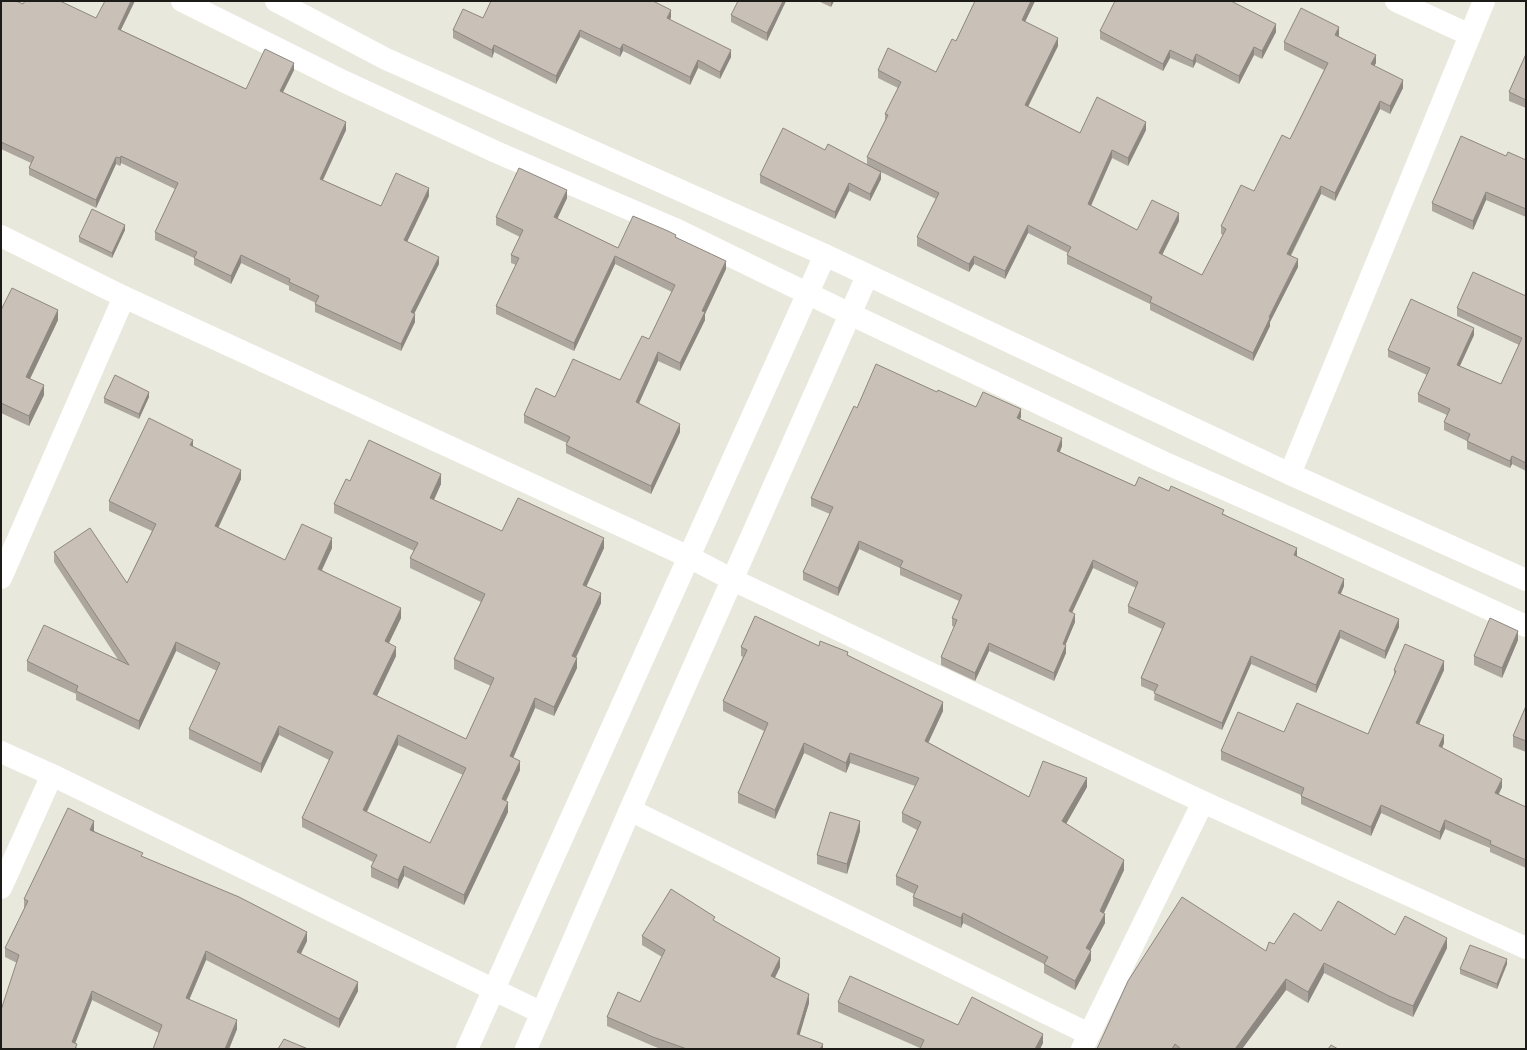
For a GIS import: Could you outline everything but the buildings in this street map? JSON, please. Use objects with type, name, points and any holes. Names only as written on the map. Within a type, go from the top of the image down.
[{"type":"street","points":[[182,1],[357,87],[496,152],[673,228],[807,294],[1163,462],[1290,518],[1526,626]]},
{"type":"street","points":[[276,1],[386,59],[825,255],[1290,474],[1526,580]]},
{"type":"street","points":[[1396,1],[1470,35]]},
{"type":"street","points":[[1290,474],[1484,1]]},
{"type":"street","points":[[1,236],[124,297],[689,558],[1203,802],[1526,948]]},
{"type":"street","points":[[467,1049],[825,255]]},
{"type":"street","points":[[526,1049],[630,810],[867,276]]},
{"type":"street","points":[[1,578],[124,297]]},
{"type":"street","points":[[1,752],[52,775],[542,1013]]},
{"type":"street","points":[[1,888],[52,775]]},
{"type":"street","points":[[630,810],[1085,1041],[1203,802]]}]
